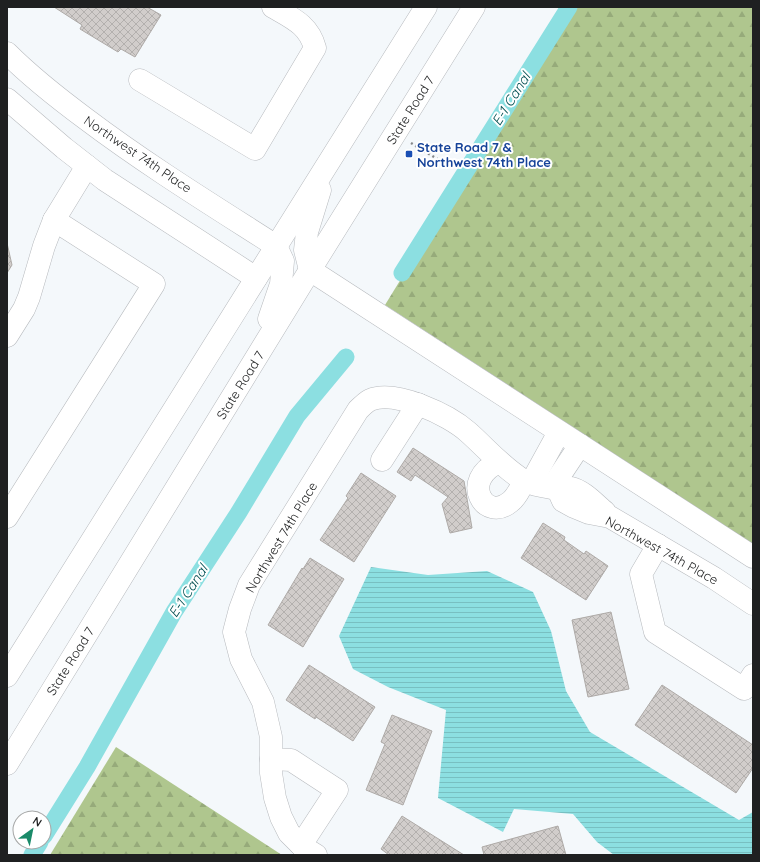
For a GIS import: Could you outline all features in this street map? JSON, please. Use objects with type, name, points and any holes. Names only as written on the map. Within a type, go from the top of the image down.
[{"type":"street","points":[[140,80],[255,149],[315,48],[313,39],[296,20],[273,7]]},
{"type":"street","points":[[7,676],[426,7]]},
{"type":"street","name":"State Road 7","points":[[7,764],[310,270],[474,7]]},
{"type":"street","name":"Northwest 74th Place","points":[[7,53],[63,102],[110,137],[276,246]]},
{"type":"street","points":[[7,100],[105,180],[256,278]]},
{"type":"street","points":[[329,160],[307,232],[305,250],[310,270],[753,557]]},
{"type":"street","points":[[7,336],[24,309],[29,297],[44,246],[54,220],[87,166]]},
{"type":"street","points":[[7,517],[154,284],[54,220]]},
{"type":"street","points":[[255,360],[281,284],[283,260],[276,246]]},
{"type":"street","name":"Northwest 74th Place","points":[[308,850],[289,833],[281,817],[275,798],[272,774],[272,736],[263,702],[241,659],[234,632],[240,609],[249,586],[358,410],[370,400],[386,397],[412,401],[431,409],[467,431],[499,462],[541,485],[570,488],[585,495],[610,517],[714,578],[753,604]]},
{"type":"street","points":[[382,460],[418,404]]},
{"type":"street","points":[[541,485],[559,432]]},
{"type":"street","points":[[499,462],[485,470],[480,478],[478,488],[480,497],[484,503],[491,507],[499,508],[515,496],[541,485],[580,445]]},
{"type":"street","points":[[658,545],[642,574],[655,632],[744,689],[753,676]]},
{"type":"street","points":[[271,759],[291,760],[337,790],[308,850]]},
{"type":"path","points":[[395,133],[444,163]]},
{"type":"green space","points":[[568,7],[753,7],[753,544],[385,305]]},
{"type":"green space","points":[[116,747],[282,855],[50,855]]},
{"type":"water","points":[[371,567],[428,575],[487,571],[533,592],[551,631],[566,691],[590,732],[739,820],[753,812],[753,855],[614,855],[597,842],[573,814],[514,809],[503,832],[438,798],[446,710],[388,687],[353,669],[339,636]]},
{"type":"building","points":[[54,7],[147,7],[161,15],[135,57],[121,49],[118,52],[80,29],[82,25]]},
{"type":"building","points":[[7,243],[12,265],[7,273]]},
{"type":"building","points":[[413,448],[464,481],[472,528],[450,533],[442,504],[448,497],[415,475],[411,481],[397,472]]},
{"type":"building","points":[[361,473],[396,496],[354,562],[320,540],[348,498],[346,496]]},
{"type":"building","points":[[543,523],[565,537],[564,540],[584,554],[586,551],[608,566],[586,600],[521,558]]},
{"type":"building","points":[[310,558],[344,579],[303,647],[268,625],[302,568],[303,569]]},
{"type":"building","points":[[611,612],[629,689],[588,697],[572,620]]},
{"type":"building","points":[[309,665],[375,707],[353,741],[286,700]]},
{"type":"building","points":[[662,685],[753,745],[753,768],[736,793],[635,725]]},
{"type":"building","points":[[392,715],[432,731],[403,805],[366,790],[385,744],[381,742]]},
{"type":"building","points":[[402,816],[464,855],[389,855],[381,849]]},
{"type":"building","points":[[558,826],[566,855],[484,855],[482,847]]},
{"type":"waterway","name":"E-1 Canal","points":[[402,273],[569,7]]},
{"type":"waterway","name":"E-1 Canal","points":[[52,823],[87,767],[174,612],[239,512],[297,416],[346,357]]},
{"type":"waterway","name":"E-1 Canal","points":[[32,855],[35,850]]},
{"type":"place","name":"State Road 7 & Northwest 74th Place","points":[[409,154]]}]
